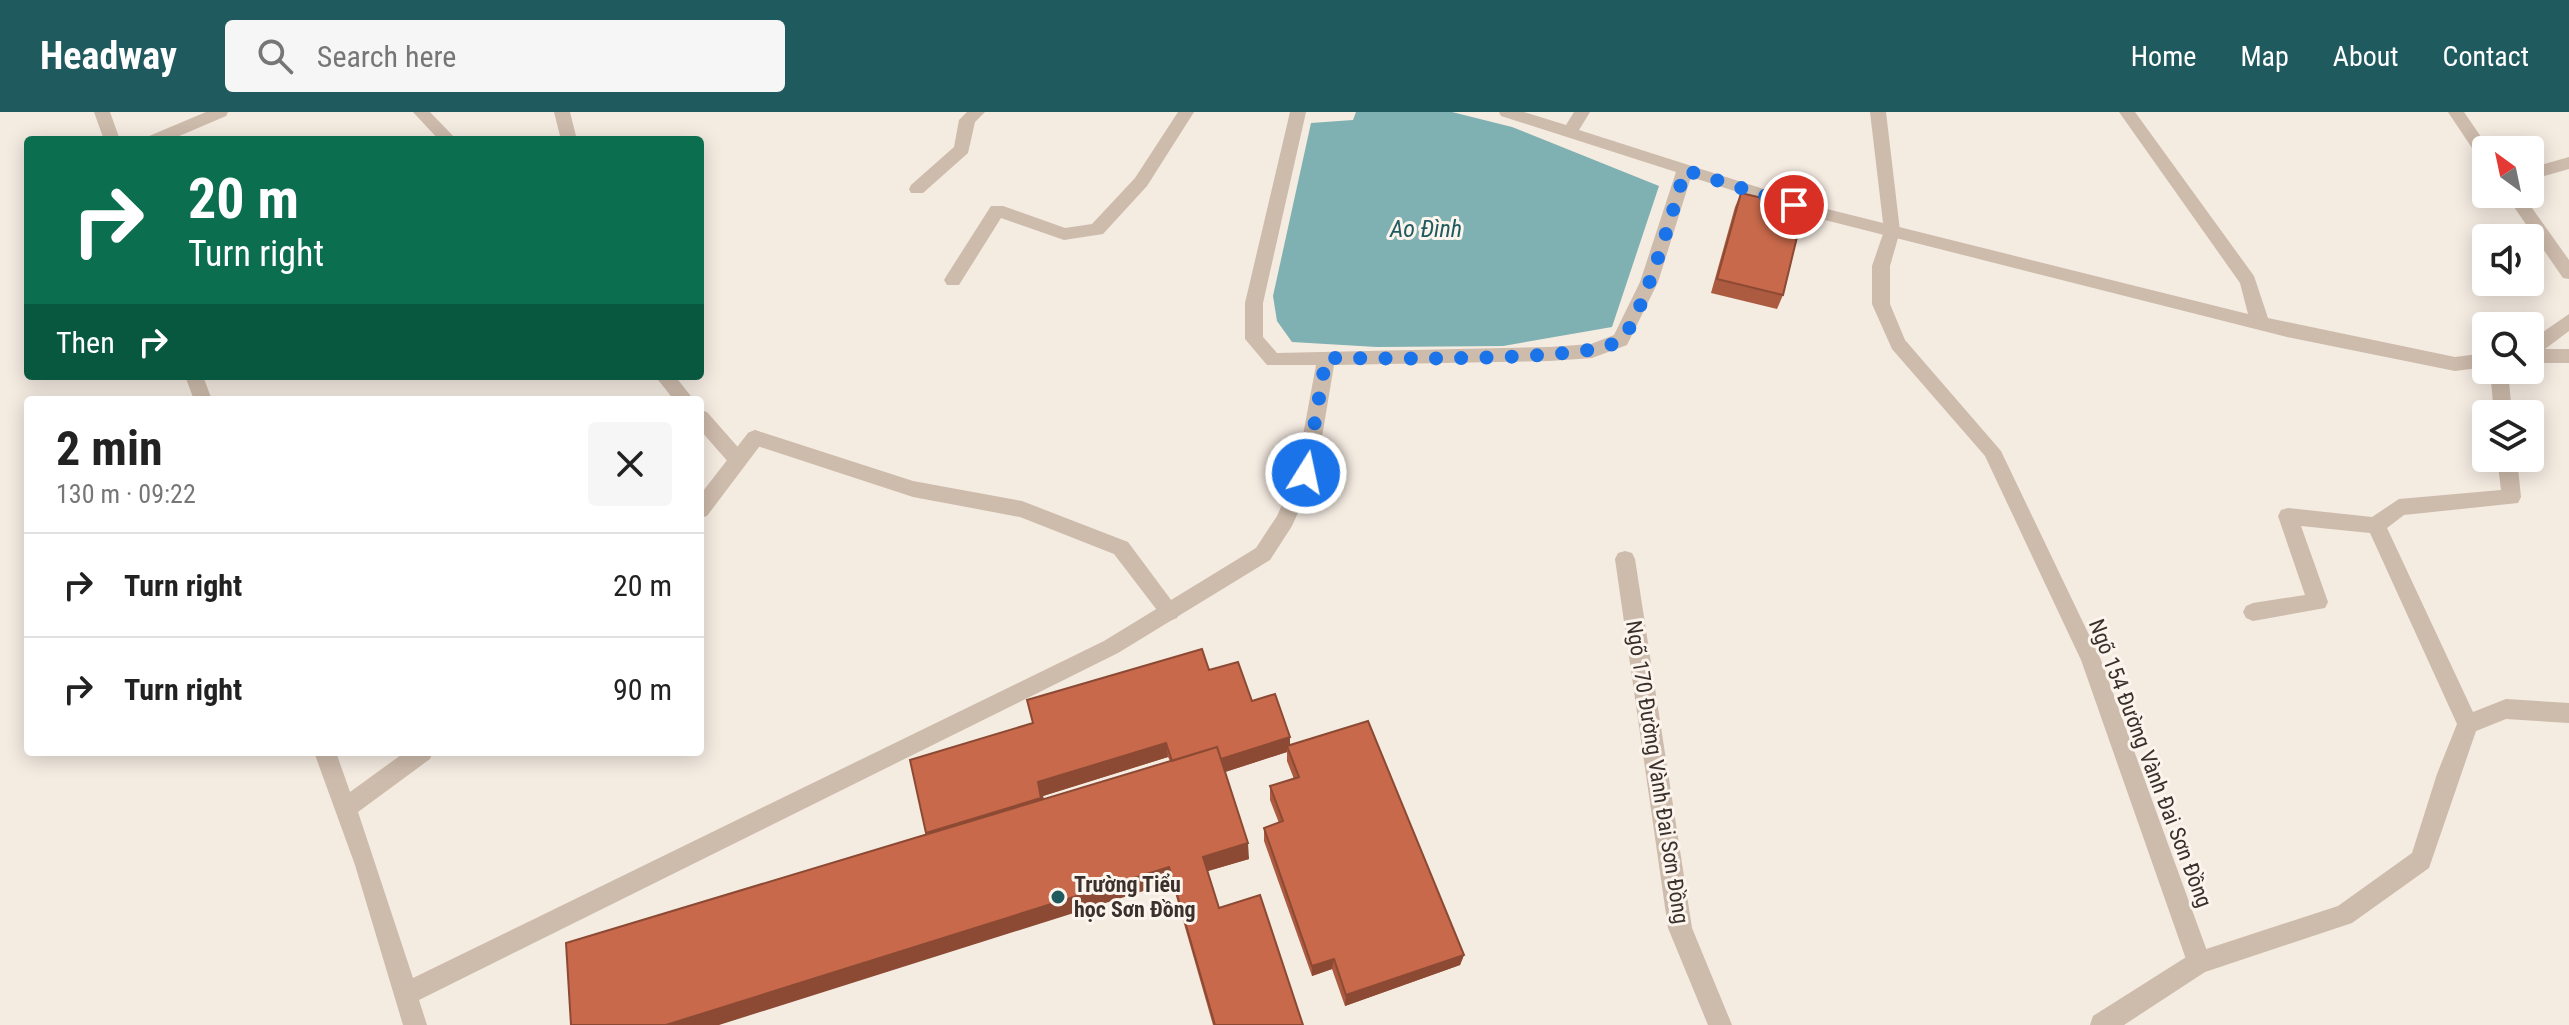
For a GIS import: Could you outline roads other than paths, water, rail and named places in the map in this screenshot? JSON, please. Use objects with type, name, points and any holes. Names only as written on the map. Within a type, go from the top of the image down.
[{"type":"street","points":[[102,112],[111,136]]},
{"type":"street","points":[[164,136],[220,112]]},
{"type":"street","points":[[421,112],[445,136]]},
{"type":"street","points":[[562,112],[568,136]]},
{"type":"street","points":[[917,189],[962,149],[967,120],[977,112]]},
{"type":"street","points":[[953,280],[997,210],[1064,234],[1097,230],[1141,182],[1186,112]]},
{"type":"street","points":[[1298,112],[1254,303],[1254,339],[1273,360],[1550,354],[1592,351],[1621,340],[1649,282],[1685,170]]},
{"type":"street","points":[[1507,112],[1821,213],[2260,323],[2455,364],[2472,362]]},
{"type":"street","points":[[1570,132],[1582,112]]},
{"type":"street","points":[[1878,112],[1892,231]]},
{"type":"street","points":[[2127,112],[2248,281],[2260,323]]},
{"type":"street","points":[[2456,112],[2472,136]]},
{"type":"street","points":[[2544,170],[2569,163]]},
{"type":"street","points":[[2523,208],[2569,273]]},
{"type":"street","name":"Ngõ 154 Đường Vành Đai Sơn Đồng","points":[[1892,231],[1881,266],[1881,304],[1898,344],[1992,451],[2091,660],[2199,962]]},
{"type":"street","points":[[2544,342],[2569,321]]},
{"type":"street","points":[[2544,355],[2569,356]]},
{"type":"street","points":[[406,994],[1111,647],[1263,554],[1285,520],[1306,473],[1326,358]]},
{"type":"street","points":[[668,380],[682,396]]},
{"type":"street","points":[[704,422],[737,459]]},
{"type":"street","points":[[704,504],[755,438],[913,489],[1022,509],[1121,548],[1170,612]]},
{"type":"street","points":[[2253,612],[2318,602],[2288,516],[2376,526],[2399,507],[2511,497],[2508,472]]},
{"type":"street","points":[[2376,526],[2468,724]]},
{"type":"street","name":"Ngõ 170 Đường Vành Đai Sơn Đồng","points":[[1625,559],[1680,928],[1720,1025]]},
{"type":"street","points":[[2102,1025],[2199,962],[2344,915],[2421,860],[2448,774],[2468,724],[2506,709],[2569,713]]},
{"type":"street","points":[[326,756],[415,1025]]},
{"type":"street","points":[[345,809],[417,756]]},
{"type":"water","name":"Ao Đình","points":[[1356,112],[1452,112],[1512,127],[1659,186],[1612,327],[1503,346],[1377,347],[1292,342],[1277,321],[1273,296],[1311,123],[1353,120]]},
{"type":"place","name":"Trường Tiểu học Sơn Đồng","points":[[1058,897]]}]
